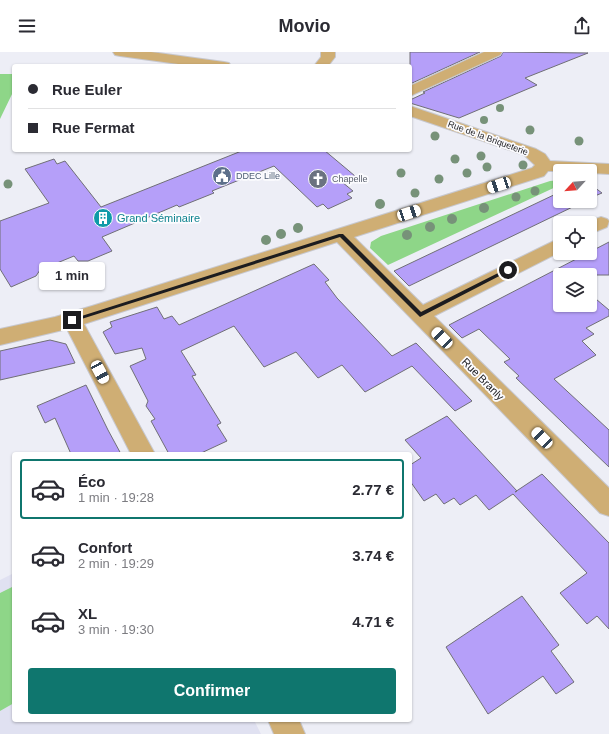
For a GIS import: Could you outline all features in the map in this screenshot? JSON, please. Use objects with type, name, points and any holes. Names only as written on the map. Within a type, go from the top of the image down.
[{"type":"street","points":[[120,52],[209,64]]},
{"type":"street","points":[[323,64],[328,57],[328,52]]},
{"type":"street","points":[[412,91],[495,52]]},
{"type":"street","name":"Rue de la Briqueterie","points":[[412,112],[530,152],[543,162],[544,166]]},
{"type":"street","points":[[0,337],[72,320],[538,172],[544,166],[609,169]]},
{"type":"street","name":"Rue Branly","points":[[341,235],[609,505]]},
{"type":"street","points":[[420,315],[553,248]]},
{"type":"street","points":[[72,320],[142,452]]},
{"type":"street","points":[[284,722],[290,734]]},
{"type":"shaded area","points":[[12,574],[12,722],[255,722],[261,734],[0,734],[0,580]]},
{"type":"green space","points":[[0,74],[12,74],[12,94],[0,119]]},
{"type":"green space","points":[[553,181],[553,188],[388,265],[370,248],[371,242],[381,236]]},
{"type":"green space","points":[[12,587],[12,704],[0,711],[0,593]]},
{"type":"building","points":[[410,52],[480,52],[412,83],[412,64],[410,64]]},
{"type":"building","points":[[503,52],[588,53],[525,78],[537,85],[459,118],[412,104],[412,99],[425,93],[423,92],[501,56]]},
{"type":"building","name":"Grand Séminaire","points":[[239,152],[326,152],[355,176],[342,182],[353,191],[347,194],[352,198],[328,209],[323,204],[317,207],[274,166],[212,191],[214,193],[179,207],[177,205],[102,237],[112,251],[88,261],[78,261],[74,256],[40,270],[36,276],[11,287],[0,269],[0,221],[49,203],[25,169],[54,159],[57,164],[65,161],[101,207]]},
{"type":"building","points":[[597,189],[602,193],[597,195]]},
{"type":"building","points":[[553,195],[553,208],[571,208],[409,286],[394,271]]},
{"type":"building","points":[[609,242],[609,275],[597,275],[597,268],[559,268],[574,260],[597,260],[597,248]]},
{"type":"building","points":[[314,264],[329,280],[325,282],[337,298],[392,356],[416,343],[472,401],[455,411],[412,366],[365,392],[342,365],[318,378],[296,352],[264,367],[234,326],[181,351],[196,375],[192,376],[221,423],[217,425],[227,441],[203,452],[168,452],[151,421],[155,419],[146,406],[148,401],[130,366],[146,359],[142,348],[115,354],[103,332],[112,327],[110,322],[157,307],[164,319],[172,316],[179,325]]},
{"type":"building","points":[[553,271],[553,312],[597,312],[597,300],[609,310],[609,316],[586,328],[594,334],[582,341],[596,355],[554,379],[609,430],[609,467],[516,378],[519,376],[504,362],[510,359],[479,329],[462,338],[449,325]]},
{"type":"building","points":[[50,340],[66,344],[75,363],[0,380],[0,351]]},
{"type":"building","points":[[86,385],[120,452],[70,452],[55,418],[45,423],[37,406]]},
{"type":"building","points":[[447,416],[517,491],[542,474],[609,543],[609,629],[597,616],[587,624],[560,593],[587,573],[513,494],[489,510],[476,495],[460,505],[454,498],[444,504],[436,494],[424,501],[412,484],[412,464],[421,458],[405,440]]},
{"type":"building","points":[[522,596],[559,645],[551,651],[574,682],[556,694],[543,676],[488,714],[446,647]]},
{"type":"place","name":"DDEC Lille","points":[[222,176]]},
{"type":"place","name":"Chapelle","points":[[318,179]]},
{"type":"place","name":"Grand Séminaire","points":[[103,218]]},
{"type":"route","points":[[72,320],[341,235],[420,315],[508,270]]}]
